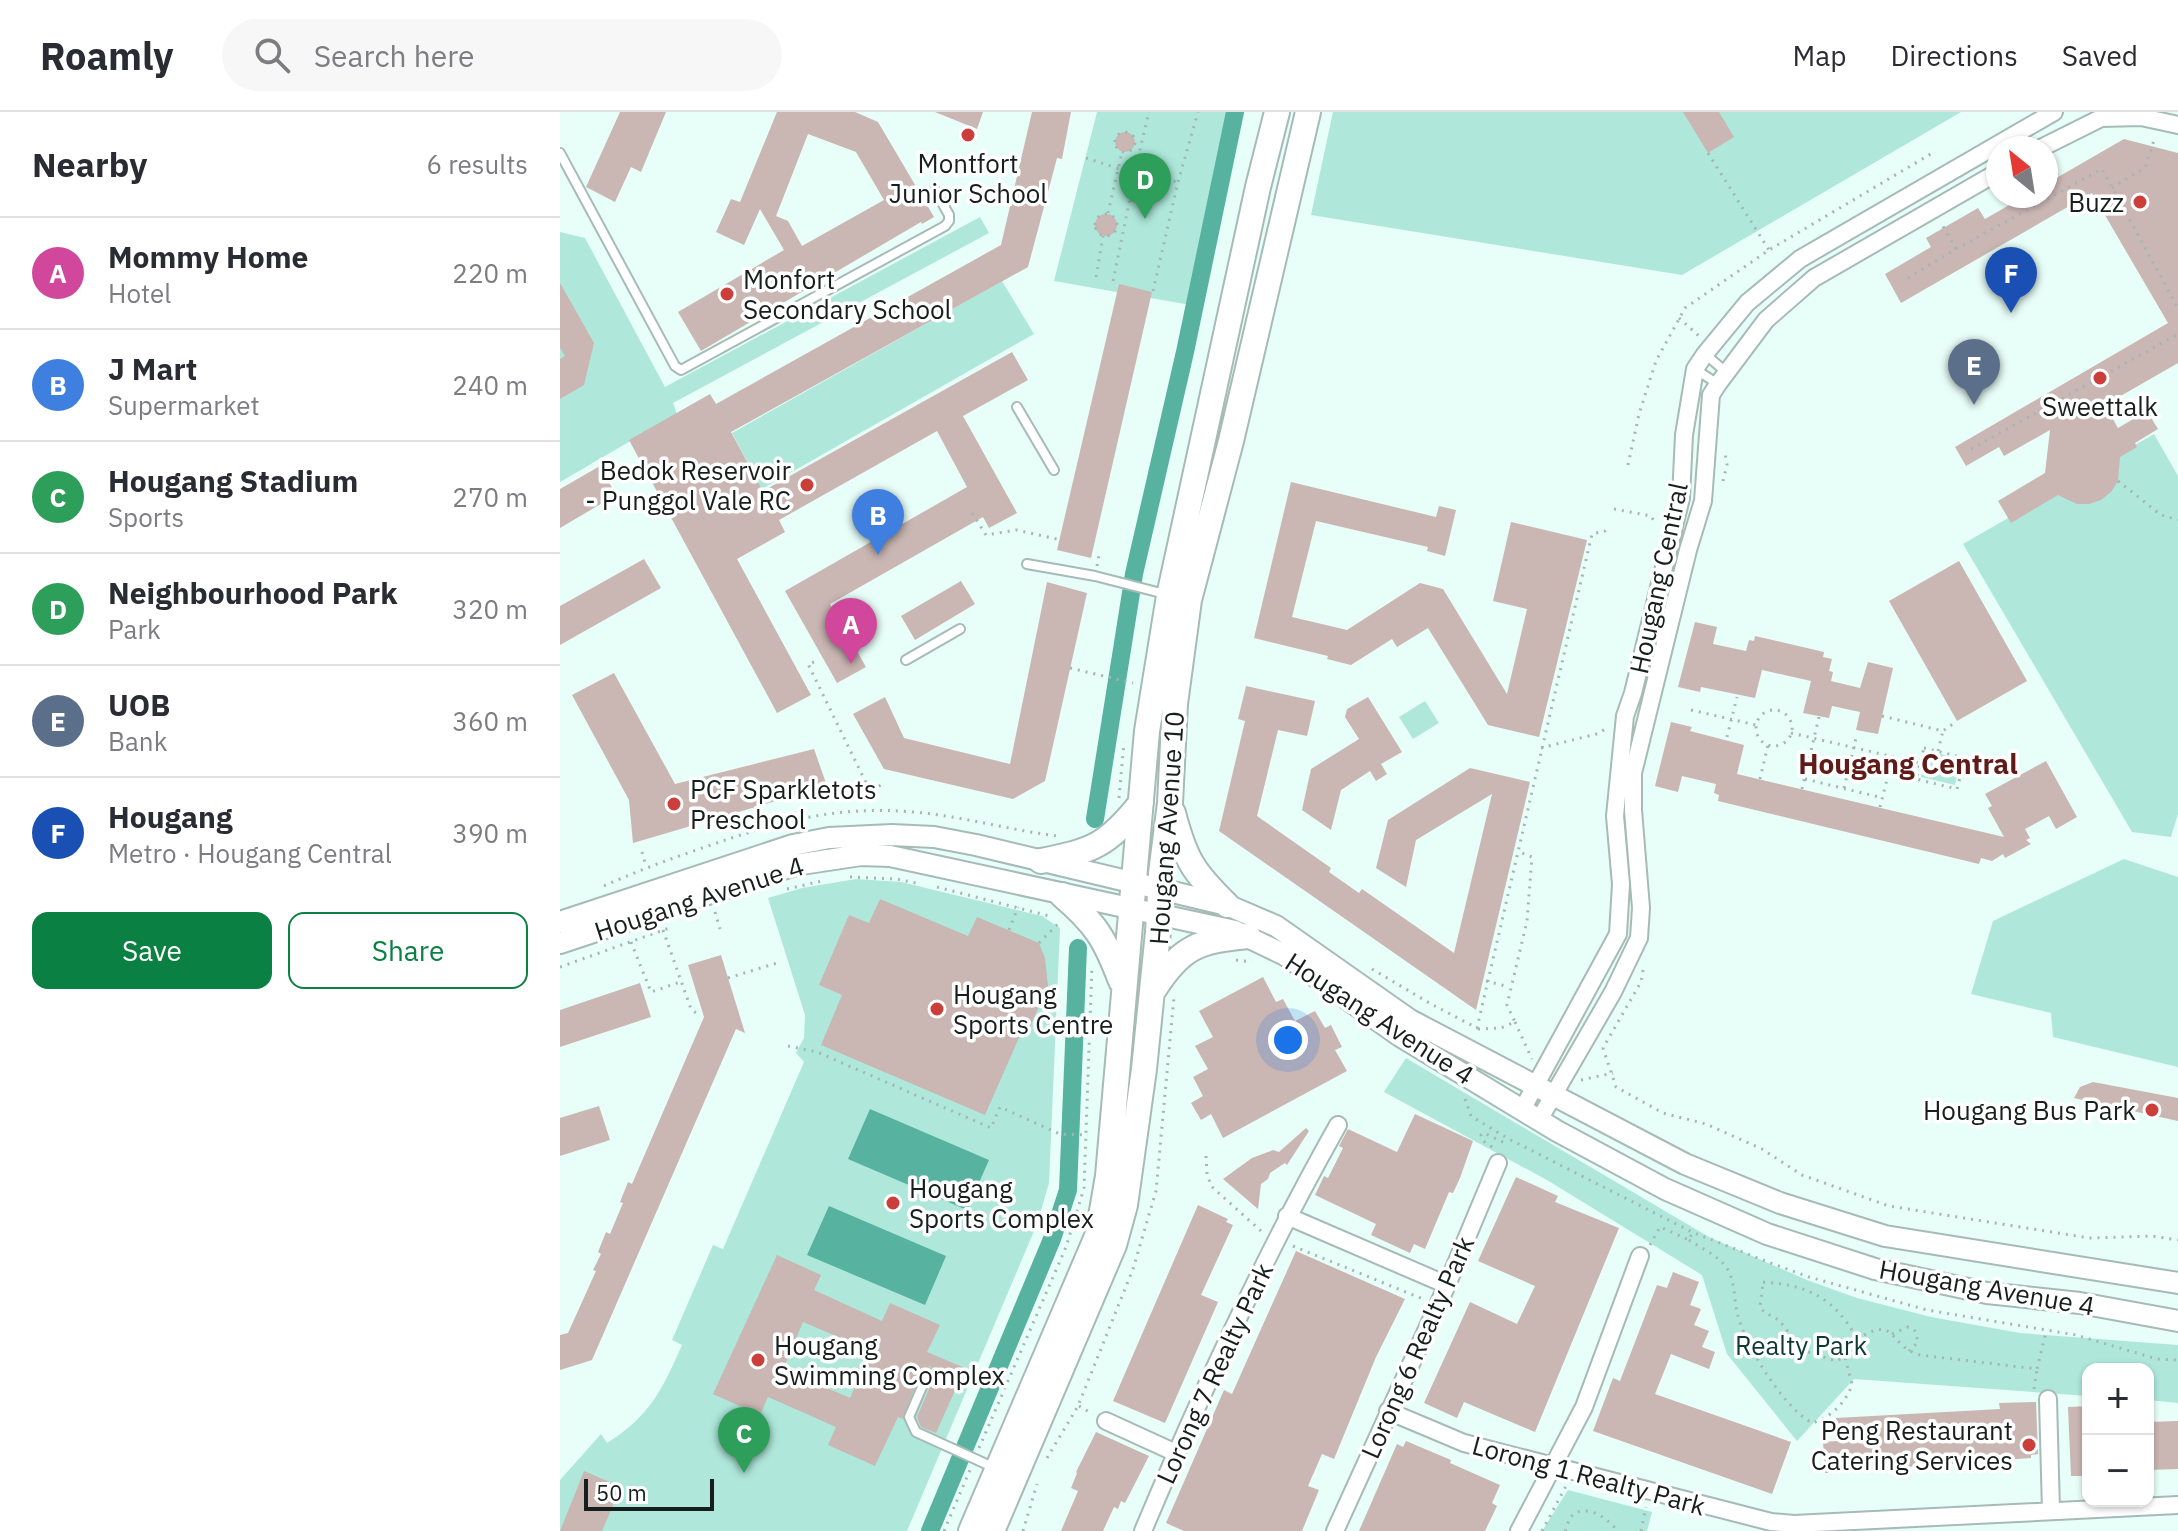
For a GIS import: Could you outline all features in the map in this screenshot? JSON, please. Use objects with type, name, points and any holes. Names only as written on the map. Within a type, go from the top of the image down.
[{"type":"main road","name":"Hougang Avenue 10","points":[[971,1531],[1098,1234],[1108,1176],[1147,731],[1171,596],[1258,187],[1277,112]]},
{"type":"main road","name":"Hougang Avenue 10","points":[[992,1531],[1114,1245],[1125,1205],[1144,1069],[1170,803],[1175,704],[1171,596],[1231,441],[1308,112]]},
{"type":"main road","points":[[1041,861],[1084,852],[1111,837],[1141,803]]},
{"type":"main road","points":[[1170,803],[1184,853],[1192,868],[1227,905]]},
{"type":"main road","points":[[1062,895],[1097,928],[1124,991]]},
{"type":"main road","points":[[1152,993],[1168,968],[1192,946],[1248,936]]},
{"type":"street","name":"Hougang Central","points":[[1545,1090],[1618,934],[1621,884],[1615,816],[1625,716],[1681,498],[1684,435],[1695,369],[1747,303],[1800,259],[2054,112]]},
{"type":"street","points":[[2058,140],[2101,118],[2141,117],[2178,125]]},
{"type":"street","name":"Hougang Central","points":[[1530,1115],[1613,992],[1639,938],[1641,908],[1633,773],[1703,501],[1711,395],[1766,320],[1814,278],[1986,179]]},
{"type":"street","name":"Hougang Avenue 4","points":[[560,922],[637,906],[747,869],[793,845],[829,838],[892,835],[948,840],[1227,905],[1276,926],[1410,1020],[1685,1164],[1780,1203],[1885,1236],[2178,1283]]},
{"type":"street","name":"Hougang Avenue 4","points":[[747,869],[826,859],[890,856],[1248,936],[1285,955],[1400,1036],[1530,1115],[1665,1189],[1767,1234],[1875,1269],[1987,1293],[2080,1303],[2178,1321]]},
{"type":"street","name":"Hougang Avenue 4","points":[[560,943],[637,906]]},
{"type":"street","name":"Lorong 7 Realty Park","points":[[1143,1531],[1275,1240],[1338,1125]]},
{"type":"street","name":"Lorong 6 Realty Park","points":[[1335,1531],[1447,1285],[1499,1158]]},
{"type":"street","points":[[1287,1216],[1447,1285]]},
{"type":"street","points":[[1519,1531],[1584,1407],[1640,1256]]},
{"type":"street","points":[[2041,1394],[2051,1511]]},
{"type":"street","name":"Lorong 1 Realty Park","points":[[1388,1411],[1464,1443],[1782,1523],[2178,1505]]},
{"type":"street","points":[[1103,1419],[1176,1453]]},
{"type":"lane","points":[[560,153],[675,366],[681,370],[945,226],[949,215],[935,190]]},
{"type":"lane","points":[[1705,354],[1722,378]]},
{"type":"lane","points":[[1695,369],[1722,378]]},
{"type":"lane","points":[[1017,407],[1054,470]]},
{"type":"lane","points":[[1027,564],[1095,576],[1171,596]]},
{"type":"lane","points":[[906,660],[960,629]]},
{"type":"lane","points":[[1615,816],[1633,810]]},
{"type":"lane","points":[[928,1373],[909,1417],[910,1425],[916,1432],[997,1469]]},
{"type":"path","points":[[1149,112],[1136,166],[1142,176],[1178,182]]},
{"type":"path","points":[[1153,291],[1198,112]]},
{"type":"path","points":[[1108,213],[1116,222],[1116,227],[1111,235],[1103,236],[1094,225],[1096,219],[1108,213],[1120,169],[1122,152],[1115,142],[1116,136],[1128,131],[1136,140]]},
{"type":"path","points":[[2112,188],[2145,168],[2156,133]]},
{"type":"path","points":[[1122,152],[1130,151],[1136,140],[1144,135]]},
{"type":"path","points":[[1628,465],[1639,414],[1656,361],[1685,308],[1769,250],[1934,152]]},
{"type":"path","points":[[1708,153],[1769,250]]},
{"type":"path","points":[[1086,158],[1126,171],[1136,166]]},
{"type":"path","points":[[1908,278],[2102,169],[2178,308]]},
{"type":"path","points":[[1126,171],[1133,184]]},
{"type":"path","points":[[1133,184],[1139,182],[1142,176]]},
{"type":"path","points":[[1113,281],[1133,184]]},
{"type":"path","points":[[1940,220],[1956,249]]},
{"type":"path","points":[[1116,227],[1124,229]]},
{"type":"path","points":[[1096,277],[1103,236]]},
{"type":"path","points":[[1971,449],[2178,334]]},
{"type":"path","points":[[2118,481],[2161,515],[2178,520]]},
{"type":"path","points":[[1614,509],[1651,516],[1657,531]]},
{"type":"path","points":[[972,513],[986,535],[1016,530],[1057,539]]},
{"type":"path","points":[[1477,1028],[1592,534],[1609,527]]},
{"type":"path","points":[[814,662],[808,664],[870,791]]},
{"type":"path","points":[[1070,668],[1131,683]]},
{"type":"path","points":[[1727,737],[1737,697]]},
{"type":"path","points":[[1691,710],[1756,725]]},
{"type":"path","points":[[1766,712],[1782,712],[1788,717],[1791,733],[1782,744],[1768,745],[1761,740],[1756,725],[1766,712]]},
{"type":"path","points":[[1882,716],[1943,731]]},
{"type":"path","points":[[1802,789],[1819,717]]},
{"type":"path","points":[[1938,752],[1943,731],[1957,721]]},
{"type":"path","points":[[1541,749],[1600,733],[1613,722]]},
{"type":"path","points":[[1791,733],[1920,763]]},
{"type":"path","points":[[1844,788],[1857,734]]},
{"type":"path","points":[[1760,779],[1768,745]]},
{"type":"path","points":[[1924,748],[1938,752],[1965,758],[1957,789],[1916,779],[1924,748]]},
{"type":"path","points":[[1880,807],[1893,756]]},
{"type":"path","points":[[1805,779],[1883,798]]},
{"type":"path","points":[[835,794],[858,799],[881,785]]},
{"type":"path","points":[[1517,851],[1532,857],[1527,921],[1507,1005],[1532,1061]]},
{"type":"path","points":[[642,852],[646,866]]},
{"type":"path","points":[[844,878],[896,879],[1018,907],[1062,919],[1069,924]]},
{"type":"path","points":[[779,891],[831,880]]},
{"type":"path","points":[[1009,930],[1018,907]]},
{"type":"path","points":[[708,914],[715,912],[720,929]]},
{"type":"path","points":[[560,967],[678,925]]},
{"type":"path","points":[[1039,943],[1057,925]]},
{"type":"path","points":[[663,930],[691,1009],[700,1016]]},
{"type":"path","points":[[631,942],[651,992],[683,981]]},
{"type":"path","points":[[944,1531],[1066,1247],[1084,1188],[1092,960]]},
{"type":"path","points":[[728,978],[777,963]]},
{"type":"path","points":[[1369,966],[1444,1012],[1477,1028],[1501,1028],[1515,1022]]},
{"type":"path","points":[[1486,981],[1511,988]]},
{"type":"path","points":[[788,1046],[817,1052],[991,1128],[1000,1107],[1060,1134],[1085,1135]]},
{"type":"path","points":[[1581,1080],[1613,1073],[1616,1087],[1663,1113],[1706,1124],[1762,1149],[1802,1175],[1889,1206],[2089,1238],[2152,1236],[2178,1240]]},
{"type":"path","points":[[1499,1158],[1481,1135],[1484,1133],[1505,1143],[1507,1138]]},
{"type":"path","points":[[1206,1156],[1211,1186],[1259,1230],[1275,1240],[1438,1305]]},
{"type":"path","points":[[1640,1256],[1660,1227],[1720,1259],[1728,1271],[1737,1314],[1749,1343],[1790,1406],[1812,1423],[1827,1417],[1846,1398],[1852,1384],[1845,1358]]},
{"type":"path","points":[[1689,1240],[1692,1232]]},
{"type":"path","points":[[1763,1282],[1802,1287],[1817,1295],[1838,1311],[1857,1339],[1855,1348],[1845,1358],[1832,1360],[1797,1347],[1779,1320],[1760,1307],[1763,1282]]},
{"type":"path","points":[[1892,1334],[1908,1327],[1915,1331],[1918,1342],[1909,1351]]},
{"type":"path","points":[[1857,1339],[1875,1329],[1887,1329],[1909,1351],[2037,1369]]},
{"type":"path","points":[[2041,1394],[2037,1369],[2046,1330]]},
{"type":"path","points":[[1078,1406],[1103,1419]]},
{"type":"path","points":[[1542,1531],[1566,1486]]},
{"type":"path","points":[[1641,1531],[1646,1507]]},
{"type":"path","points":[[1565,1531],[1569,1518],[1577,1512],[1591,1512],[1606,1518],[1617,1531]]},
{"type":"green space","points":[[1097,112],[1242,112],[1202,307],[1054,281]]},
{"type":"green space","points":[[1333,112],[1961,112],[1682,275],[1311,215]]},
{"type":"green space","points":[[980,217],[989,233],[673,403],[677,414],[560,482],[560,232],[585,238],[665,387]]},
{"type":"green space","points":[[1002,281],[1034,334],[762,489],[732,433]]},
{"type":"green space","points":[[2154,434],[2178,476],[2178,814],[2171,837],[2132,832],[1963,544]]},
{"type":"green space","points":[[1425,701],[1439,723],[1413,739],[1399,717]]},
{"type":"green space","points":[[1928,751],[1961,759],[1955,785],[1921,777]]},
{"type":"green space","points":[[2124,859],[2178,877],[2178,1067],[2053,1037],[2051,1013],[1971,994],[1993,921]]},
{"type":"green space","name":"Hougang Sports Complex","points":[[856,879],[901,882],[1042,916],[1060,928],[1049,1183],[1037,1224],[907,1531],[560,1531],[560,1480],[601,1434],[607,1443],[634,1423],[653,1401],[668,1376],[682,1345],[672,1340],[713,1245],[723,1249],[804,1062],[796,1053],[804,1038],[805,1015],[768,898],[802,888]]},
{"type":"green space","name":"Realty Park","points":[[1406,1058],[1709,1237],[1807,1280],[1857,1298],[1931,1317],[2020,1333],[2178,1345],[2178,1403],[2154,1401],[2154,1363],[2082,1363],[2082,1396],[1854,1379],[1797,1441],[1727,1354],[1702,1275],[1547,1180],[1384,1092]]},
{"type":"green space","points":[[1568,1490],[1652,1512],[1647,1531],[1542,1531]]},
{"type":"shaded area","points":[[870,1109],[989,1160],[967,1210],[848,1159]]},
{"type":"shaded area","points":[[829,1206],[946,1256],[925,1305],[807,1255]]},
{"type":"building","points":[[620,112],[666,112],[641,172],[631,167],[615,202],[586,187]]},
{"type":"building","points":[[777,112],[855,112],[878,122],[934,217],[701,351],[678,312],[784,250],[760,209],[744,245],[716,232],[731,199],[740,202]],"holes":[[[808,134],[856,152],[884,200],[802,246],[788,221],[776,216]]]},
{"type":"building","points":[[935,112],[983,112],[977,129]]},
{"type":"building","points":[[1032,112],[1071,112],[1062,159],[1057,158],[1028,267],[731,432],[763,491],[1012,352],[1028,380],[963,416],[1017,513],[989,528],[983,517],[830,604],[866,667],[837,683],[785,591],[967,487],[937,431],[779,520],[785,532],[737,559],[811,695],[777,713],[629,440],[710,394],[716,404],[1001,245]]},
{"type":"building","points":[[1683,112],[1719,112],[1734,137],[1708,153]]},
{"type":"building","points":[[1121,132],[1129,132],[1135,142],[1129,152],[1121,152],[1115,146],[1115,138]]},
{"type":"building","points":[[2124,139],[2178,153],[2178,363],[2105,405],[2118,428],[2147,411],[2158,429],[2120,457],[2118,481],[2111,492],[2089,504],[2077,504],[2058,495],[2011,523],[1998,501],[2045,473],[2050,430],[2004,456],[1999,447],[1966,466],[1955,447],[2168,323],[2092,193],[1901,303],[1885,274],[1931,247],[1926,238],[1978,208],[1985,219],[2004,208],[2058,208],[2058,177]]},
{"type":"building","points":[[1106,214],[1114,217],[1117,225],[1114,233],[1106,236],[1098,233],[1095,225],[1098,217]]},
{"type":"building","points":[[560,283],[594,343],[584,385],[560,399],[560,359],[565,356],[560,348]]},
{"type":"building","points":[[1119,284],[1152,292],[1091,558],[1057,550]]},
{"type":"building","points":[[600,466],[616,495],[560,528],[560,489]]},
{"type":"building","points":[[1291,482],[1436,517],[1439,506],[1456,510],[1445,556],[1427,551],[1428,547],[1316,521],[1292,617],[1347,630],[1420,583],[1443,589],[1507,694],[1527,609],[1493,601],[1511,522],[1587,540],[1539,737],[1488,725],[1428,628],[1397,647],[1392,639],[1351,665],[1327,659],[1328,656],[1254,638]]},
{"type":"building","points":[[644,559],[661,588],[560,645],[560,606]]},
{"type":"building","points":[[1959,561],[2027,681],[1957,721],[1889,601]]},
{"type":"building","points":[[961,581],[975,604],[915,640],[901,616]]},
{"type":"building","points":[[1047,582],[1087,593],[1045,781],[1013,799],[884,769],[853,714],[885,697],[904,738],[1010,764]]},
{"type":"building","points":[[1695,622],[1717,627],[1713,644],[1746,651],[1749,640],[1754,641],[1755,636],[1824,652],[1823,657],[1832,659],[1829,671],[1833,672],[1831,681],[1860,688],[1868,662],[1893,668],[1878,734],[1856,730],[1860,712],[1832,706],[1829,718],[1803,713],[1811,681],[1762,670],[1755,698],[1701,687],[1700,692],[1678,687]]},
{"type":"building","points":[[614,673],[675,784],[814,749],[827,786],[633,843],[629,800],[572,695]]},
{"type":"building","points":[[1246,686],[1315,701],[1307,736],[1278,730],[1257,816],[1331,868],[1329,872],[1359,893],[1362,889],[1454,953],[1492,794],[1416,840],[1406,887],[1376,868],[1388,820],[1470,768],[1530,782],[1476,1010],[1219,831],[1245,721],[1238,719]]},
{"type":"building","points":[[1368,697],[1402,752],[1381,764],[1387,774],[1376,781],[1370,771],[1341,790],[1331,830],[1302,810],[1311,769],[1359,739],[1345,717],[1347,709]]},
{"type":"building","points":[[1671,722],[1692,727],[1690,731],[1744,745],[1737,774],[2004,837],[1988,808],[1992,806],[1985,794],[2046,761],[2077,817],[2056,829],[2049,816],[2025,829],[2030,838],[2026,840],[2031,844],[2005,858],[2003,854],[1992,861],[1981,858],[1979,864],[1718,801],[1719,795],[1714,793],[1716,784],[1682,776],[1678,792],[1655,786]]},
{"type":"building","name":"Hougang Sports Centre","points":[[880,899],[968,936],[977,917],[1039,943],[1045,958],[1048,986],[1030,1027],[1025,1024],[985,1115],[821,1045],[842,995],[819,985],[849,915],[869,923]]},
{"type":"building","points":[[721,955],[745,1033],[736,1029],[592,1360],[560,1370],[560,1335],[568,1333],[596,1271],[593,1270],[606,1232],[610,1234],[628,1182],[632,1184],[704,1017],[688,965]]},
{"type":"building","points":[[1263,977],[1276,1002],[1283,999],[1295,1021],[1315,1011],[1325,1028],[1331,1025],[1342,1047],[1335,1050],[1347,1071],[1223,1138],[1211,1114],[1201,1120],[1191,1103],[1203,1096],[1193,1077],[1208,1069],[1195,1046],[1213,1037],[1199,1011]]},
{"type":"building","points":[[640,983],[651,1017],[560,1047],[560,1010]]},
{"type":"building","name":"Hougang Bus Park","points":[[2093,1082],[2178,1098],[2178,1121],[2074,1098],[2080,1087]]},
{"type":"building","points":[[599,1106],[610,1140],[560,1156],[560,1118]]},
{"type":"building","points":[[1415,1114],[1473,1141],[1460,1178],[1453,1193],[1449,1192],[1425,1249],[1414,1244],[1410,1253],[1371,1235],[1376,1224],[1315,1195],[1324,1176],[1328,1178],[1343,1148],[1339,1146],[1348,1129],[1397,1152]]},
{"type":"building","points":[[1306,1128],[1309,1131],[1287,1165],[1285,1163],[1270,1173],[1261,1184],[1258,1209],[1223,1179],[1252,1158],[1273,1150],[1279,1152]]},
{"type":"building","points":[[1516,1177],[1558,1196],[1555,1202],[1619,1228],[1535,1432],[1464,1402],[1457,1418],[1424,1403],[1470,1302],[1517,1324],[1535,1286],[1478,1261]]},
{"type":"building","points":[[1198,1205],[1228,1219],[1226,1222],[1233,1225],[1201,1295],[1218,1302],[1165,1423],[1113,1401]]},
{"type":"building","points":[[1296,1251],[1405,1299],[1376,1357],[1334,1459],[1322,1454],[1308,1486],[1319,1490],[1302,1531],[1184,1531],[1166,1523],[1224,1390],[1232,1394]]},
{"type":"building","name":"Hougang Swimming Complex","points":[[777,1255],[821,1275],[814,1290],[882,1321],[890,1303],[940,1325],[927,1352],[965,1368],[936,1433],[921,1427],[917,1417],[935,1375],[930,1366],[922,1370],[902,1419],[898,1417],[875,1466],[828,1445],[836,1427],[768,1397],[760,1415],[713,1394]],"holes":[[[803,1322],[871,1351],[850,1398],[783,1369]]]},
{"type":"building","points":[[1673,1272],[1699,1282],[1690,1305],[1701,1309],[1694,1325],[1709,1331],[1702,1347],[1715,1352],[1709,1369],[1671,1354],[1655,1394],[1791,1442],[1772,1494],[1593,1431],[1613,1378],[1620,1381],[1657,1285],[1667,1288]]},
{"type":"building","points":[[2036,1402],[2038,1454],[2031,1455],[2031,1458],[1825,1473],[1823,1442],[1837,1441],[1836,1418],[2000,1409],[1999,1403]]},
{"type":"building","points":[[2082,1406],[2082,1476],[2071,1476],[2068,1407]]},
{"type":"building","points":[[2178,1421],[2178,1469],[2154,1470],[2154,1422]]},
{"type":"building","points":[[1096,1432],[1149,1456],[1125,1503],[1121,1501],[1118,1509],[1114,1507],[1103,1531],[1061,1531],[1078,1491],[1071,1488],[1076,1472]]},
{"type":"building","points":[[1406,1441],[1500,1485],[1492,1503],[1497,1506],[1485,1531],[1359,1531],[1397,1444],[1403,1447]]},
{"type":"building","points":[[584,1471],[621,1487],[602,1531],[560,1531]]},
{"type":"waterway","points":[[1095,819],[1134,574],[1185,352],[1235,112]]},
{"type":"waterway","points":[[930,1531],[1052,1239],[1068,1190],[1078,948]]},
{"type":"place","name":"Montfort Junior School","points":[[968,135]]},
{"type":"place","name":"Buzz","points":[[2140,202]]},
{"type":"place","name":"Neighbourhood Park","points":[[1145,219]]},
{"type":"place","name":"Monfort Secondary School","points":[[727,294]]},
{"type":"place","name":"Hougang","points":[[2011,313]]},
{"type":"place","name":"Sweettalk","points":[[2100,378]]},
{"type":"place","name":"UOB","points":[[1974,405]]},
{"type":"place","name":"Bedok Reservoir - Punggol Vale RC","points":[[807,485]]},
{"type":"place","name":"J Mart","points":[[878,555]]},
{"type":"place","name":"Mommy Home","points":[[851,664]]},
{"type":"place","name":"PCF Sparkletots Preschool","points":[[674,804]]},
{"type":"place","name":"Hougang Sports Centre","points":[[937,1009]]},
{"type":"place","name":"Hougang Bus Park","points":[[2152,1110]]},
{"type":"place","name":"Hougang Sports Complex","points":[[893,1203]]},
{"type":"place","name":"Hougang Swimming Complex","points":[[758,1360]]},
{"type":"place","name":"Peng Restaurant Catering Services","points":[[2029,1445]]},
{"type":"place","name":"Hougang Stadium","points":[[744,1473]]},
{"type":"district","name":"Hougang Central","points":[[1908,763]]}]
